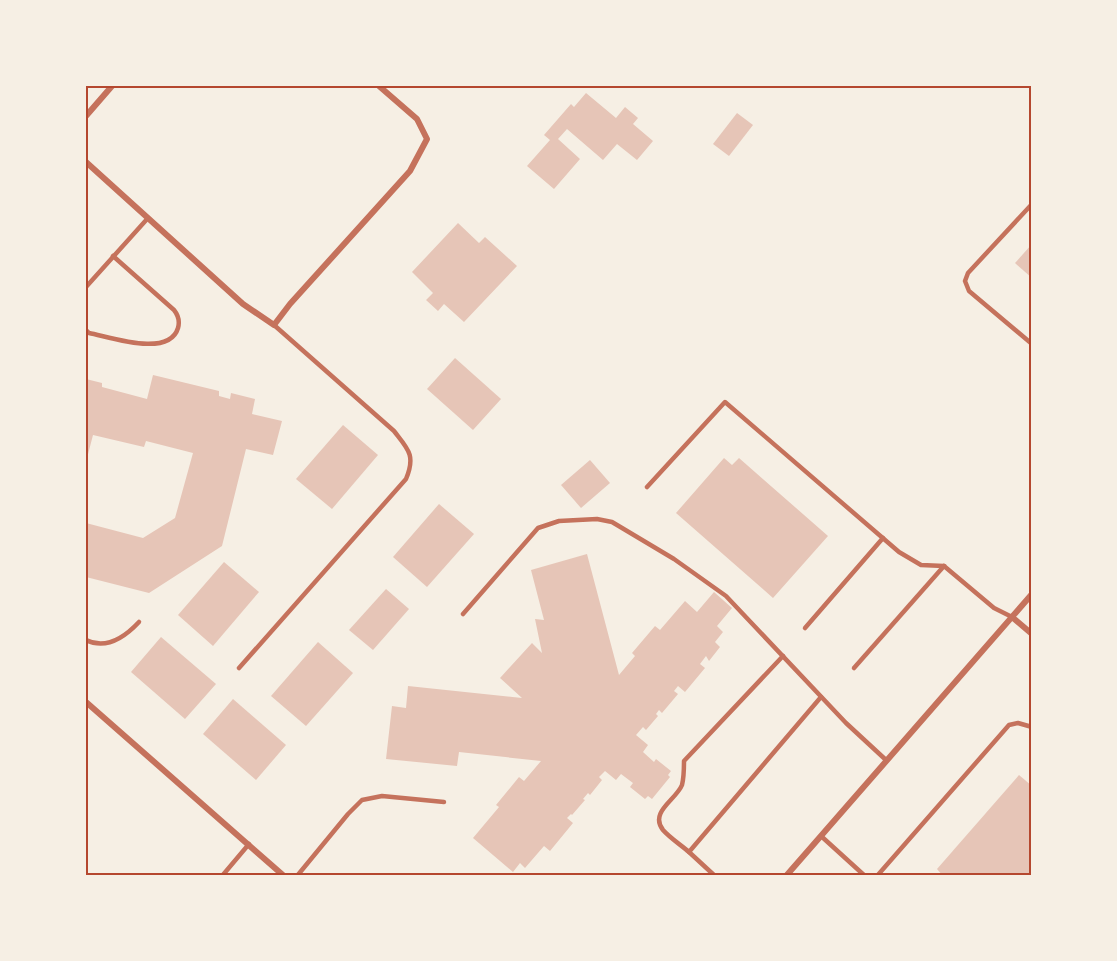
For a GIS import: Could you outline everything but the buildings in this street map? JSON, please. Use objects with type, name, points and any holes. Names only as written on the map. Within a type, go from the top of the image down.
[{"type":"street","points":[[86,116],[111,86]]},
{"type":"street","points":[[86,162],[243,304],[274,325],[290,304],[410,171],[427,139],[417,119],[379,86]]},
{"type":"street","points":[[786,876],[1032,594]]},
{"type":"street","points":[[1011,617],[1032,634]]},
{"type":"street","points":[[86,702],[284,876]]},
{"type":"lane","points":[[1032,204],[968,273],[965,281],[969,291],[1032,344]]},
{"type":"lane","points":[[86,287],[148,218]]},
{"type":"lane","points":[[86,330],[89,333],[148,345],[168,340],[178,328],[178,319],[174,310],[113,256]]},
{"type":"lane","points":[[239,668],[406,479],[410,469],[411,455],[394,430],[274,325]]},
{"type":"lane","points":[[647,487],[725,402],[899,552],[921,565],[944,566],[994,608],[1011,617]]},
{"type":"lane","points":[[463,614],[538,528],[559,521],[597,519],[612,522],[674,559],[726,596],[846,723],[886,760]]},
{"type":"lane","points":[[805,628],[883,538]]},
{"type":"lane","points":[[854,668],[944,566]]},
{"type":"lane","points":[[86,640],[99,643],[117,640],[131,631],[139,622]]},
{"type":"lane","points":[[715,876],[664,830],[659,822],[659,815],[681,787],[684,761],[783,656]]},
{"type":"lane","points":[[689,852],[822,698]]},
{"type":"lane","points":[[877,876],[1008,725],[1018,723],[1032,727]]},
{"type":"lane","points":[[297,876],[362,800],[382,796],[444,802]]},
{"type":"lane","points":[[821,836],[865,876]]},
{"type":"lane","points":[[222,876],[249,844]]}]
